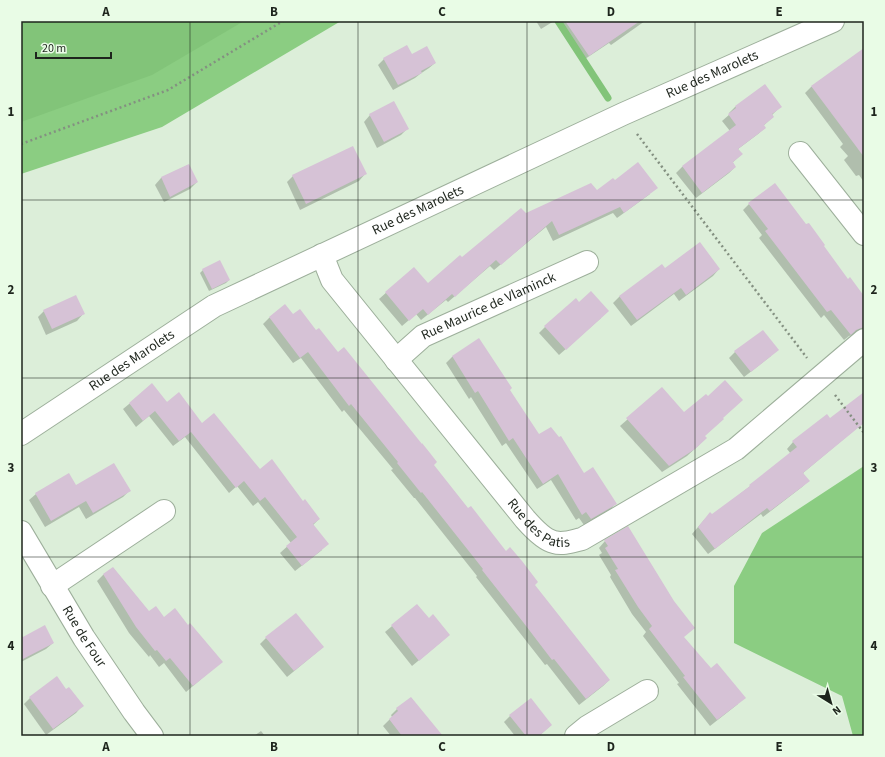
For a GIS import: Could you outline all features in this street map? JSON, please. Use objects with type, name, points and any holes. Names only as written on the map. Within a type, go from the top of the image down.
[{"type":"street","name":"Rue des Marolets","points":[[21,434],[214,306],[623,114],[833,21]]},
{"type":"street","points":[[800,153],[864,234]]},
{"type":"street","name":"Rue des Patis","points":[[322,254],[332,280],[396,360],[525,519],[540,535],[554,542],[568,542],[582,539],[736,448],[864,340]]},
{"type":"street","name":"Rue Maurice de Vlaminck","points":[[396,360],[423,336],[588,262]]},
{"type":"street","points":[[52,586],[164,511]]},
{"type":"street","name":"Rue de Four","points":[[21,532],[84,638],[152,736]]},
{"type":"street","points":[[576,736],[587,727],[647,691]]},
{"type":"path","points":[[21,144],[168,90],[282,21]]},
{"type":"path","points":[[623,114],[632,128],[864,433]]},
{"type":"shaded area","points":[[21,21],[244,21],[152,75],[21,122]]},
{"type":"shaded area","points":[[240,21],[341,21],[162,127],[21,174],[21,121]]},
{"type":"shaded area","points":[[864,466],[864,736],[853,736],[842,696],[734,643],[734,586],[762,533]]},
{"type":"building","points":[[565,21],[640,21],[589,56]]},
{"type":"building","points":[[407,45],[412,54],[427,46],[436,63],[421,71],[422,73],[398,85],[383,58]]},
{"type":"building","points":[[864,48],[864,157],[811,86]]},
{"type":"building","points":[[765,84],[782,107],[772,114],[774,117],[764,125],[766,128],[738,149],[743,154],[733,162],[736,167],[702,193],[682,166],[736,125],[728,114],[736,108],[735,106]]},
{"type":"building","points":[[394,101],[409,129],[384,142],[369,114]]},
{"type":"building","points":[[353,146],[367,174],[306,204],[292,175]]},
{"type":"building","points":[[638,162],[658,188],[624,213],[620,207],[559,235],[552,221],[501,265],[496,260],[455,297],[452,294],[428,315],[423,309],[409,321],[385,292],[414,267],[428,283],[460,255],[462,257],[521,208],[526,213],[591,183],[597,190],[613,178],[615,180]]},
{"type":"building","points":[[189,164],[198,182],[170,197],[161,177]]},
{"type":"building","points":[[775,183],[806,224],[809,223],[848,279],[850,277],[864,296],[864,327],[856,330],[851,335],[831,310],[827,312],[765,231],[768,229],[748,203]]},
{"type":"building","points":[[700,242],[720,269],[686,295],[681,288],[637,320],[619,296],[662,264],[665,268]]},
{"type":"building","points":[[220,260],[230,280],[212,289],[202,269]]},
{"type":"building","points":[[591,291],[609,311],[566,350],[544,326],[576,298],[579,302]]},
{"type":"building","points":[[76,295],[85,314],[52,329],[43,310]]},
{"type":"building","points":[[285,304],[293,314],[300,309],[316,330],[319,328],[338,352],[344,347],[437,462],[434,465],[468,508],[471,506],[506,551],[510,547],[522,561],[538,582],[535,585],[610,680],[586,699],[554,659],[552,660],[482,570],[483,569],[351,404],[349,406],[308,352],[300,358],[269,317]]},
{"type":"building","points":[[763,330],[779,350],[751,372],[734,351]]},
{"type":"building","points":[[479,338],[512,388],[510,390],[539,434],[551,427],[559,437],[561,436],[584,473],[593,467],[617,504],[591,519],[586,512],[582,515],[558,474],[543,484],[513,438],[509,441],[478,391],[475,393],[452,356]]},
{"type":"building","points":[[725,380],[743,400],[705,436],[707,438],[695,449],[669,466],[626,418],[662,387],[684,412],[706,394],[708,396]]},
{"type":"building","points":[[152,383],[167,402],[179,392],[202,423],[214,413],[260,469],[272,459],[303,501],[305,499],[320,519],[313,524],[329,544],[302,566],[286,546],[297,537],[265,497],[260,501],[244,481],[236,488],[191,432],[179,441],[155,411],[143,421],[129,403]]},
{"type":"building","points":[[864,392],[864,423],[803,473],[810,481],[770,511],[767,508],[715,549],[698,527],[710,512],[712,514],[750,486],[749,485],[797,447],[792,441],[827,414],[830,418]]},
{"type":"building","points":[[114,463],[131,491],[93,513],[86,501],[51,521],[35,493],[69,473],[76,485]]},
{"type":"building","points":[[628,526],[674,601],[695,628],[684,637],[711,668],[717,663],[746,698],[717,720],[683,677],[685,676],[649,629],[652,626],[638,607],[615,570],[618,569],[605,548],[608,546],[604,540]]},
{"type":"building","points":[[113,567],[149,611],[156,606],[164,617],[175,608],[188,625],[190,623],[223,662],[193,686],[170,658],[166,661],[157,650],[155,651],[136,627],[103,574]]},
{"type":"building","points":[[417,604],[429,618],[433,614],[450,635],[419,661],[391,625]]},
{"type":"building","points":[[296,613],[324,647],[294,671],[265,637]]},
{"type":"building","points":[[45,625],[54,643],[21,660],[21,638]]},
{"type":"building","points":[[57,676],[66,689],[69,687],[84,706],[53,729],[29,697]]},
{"type":"building","points":[[411,697],[443,736],[402,736],[389,719],[398,711],[396,708]]},
{"type":"building","points":[[531,698],[552,725],[539,736],[526,736],[509,715]]},
{"type":"waterway","points":[[558,21],[608,98]]}]
